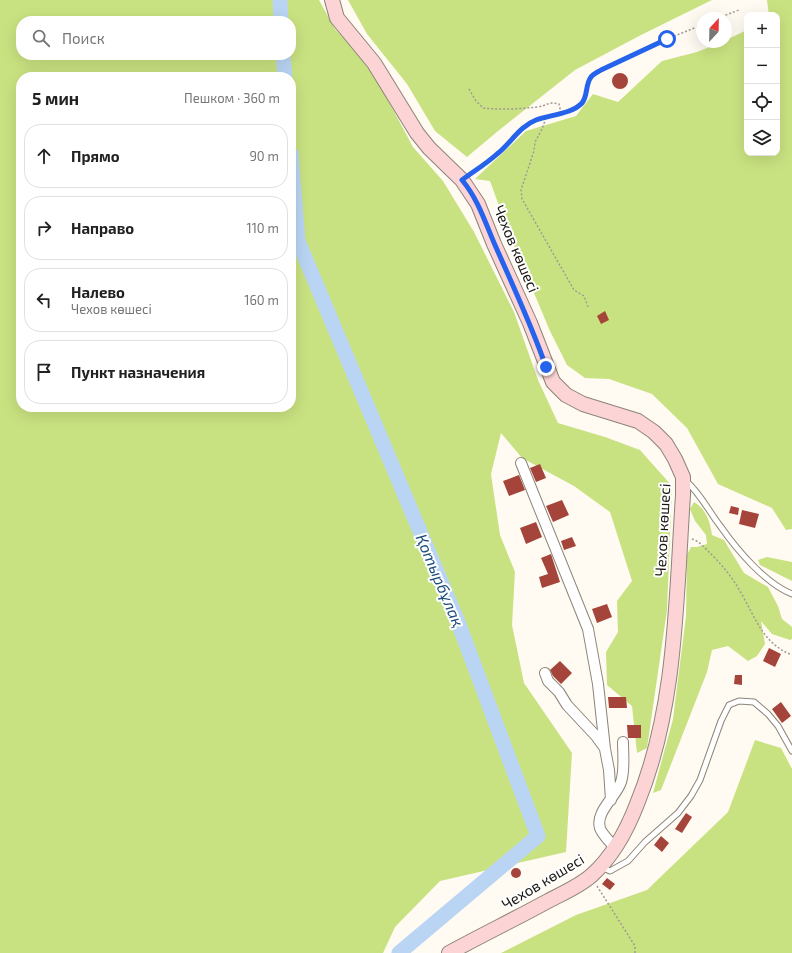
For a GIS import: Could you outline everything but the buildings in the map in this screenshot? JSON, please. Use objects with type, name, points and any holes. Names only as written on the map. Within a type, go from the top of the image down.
[{"type":"main road","name":"Чехов көшесі","points":[[332,0],[337,18],[374,63],[417,133],[429,148],[462,180],[478,204],[494,244],[530,323],[553,382],[566,395],[583,404],[638,422],[654,432],[666,444],[675,459],[682,477],[683,495],[672,652],[667,696],[658,743],[644,788],[635,810],[615,848],[596,871],[554,898],[449,953]]},
{"type":"street","points":[[522,463],[588,629],[598,684],[605,749],[609,770],[611,800]]},
{"type":"street","points":[[545,673],[548,681],[559,692],[567,705],[596,736],[605,749]]},
{"type":"street","points":[[615,848],[600,828],[600,818],[603,809],[617,791],[621,781],[623,767],[623,742]]},
{"type":"lane","points":[[682,477],[696,490],[720,527],[758,571],[771,582],[792,594]]},
{"type":"lane","points":[[596,871],[610,871],[628,861],[645,842],[678,813],[692,796],[700,780],[721,721],[729,705],[739,701],[754,702],[768,714],[778,726],[792,751]]},
{"type":"path","points":[[732,13],[739,10]]},
{"type":"path","points":[[462,180],[497,154],[524,128],[535,120],[561,113],[582,103],[586,95],[587,86],[592,76],[601,70],[667,39],[696,27]]},
{"type":"path","points":[[469,89],[483,108],[494,110],[539,107],[552,102],[559,104],[561,113]]},
{"type":"path","points":[[546,118],[535,142],[534,151],[521,190],[522,199],[574,290],[584,296],[588,307]]},
{"type":"path","points":[[680,537],[694,539],[718,561],[728,572],[741,592],[756,623],[767,638],[782,651],[792,655]]},
{"type":"path","points":[[596,871],[634,946],[635,953]]},
{"type":"green space","points":[[0,0],[319,0],[335,29],[356,51],[381,87],[413,147],[443,181],[474,232],[514,312],[538,380],[558,423],[605,437],[640,450],[672,486],[667,610],[647,748],[637,753],[632,706],[607,685],[606,652],[618,632],[617,601],[632,581],[610,512],[574,486],[522,458],[501,433],[491,474],[500,535],[515,572],[512,625],[524,683],[572,753],[566,852],[440,881],[395,927],[383,953],[0,953]]},
{"type":"green space","points":[[348,0],[712,0],[575,70],[467,157],[435,131],[407,84],[367,34]]},
{"type":"green space","points":[[767,0],[792,0],[792,529],[786,530],[772,508],[718,484],[687,428],[652,394],[609,379],[585,378],[567,365],[550,331],[510,236],[490,181],[475,179],[526,131],[576,116],[593,94],[618,102],[662,61],[707,48],[732,48],[732,37],[744,31],[744,156],[780,156],[780,12],[769,12]]},
{"type":"green space","points":[[694,502],[702,508],[707,516],[712,535],[724,540],[744,573],[768,587],[778,606],[782,619],[792,627],[792,639],[790,640],[772,634],[761,621],[765,644],[757,656],[748,661],[728,646],[712,650],[707,672],[661,790],[653,793],[673,719],[686,616],[687,555],[691,547],[707,544],[706,535],[695,521],[690,509]]},
{"type":"green space","points":[[767,557],[792,562],[792,581],[760,565],[758,560]]},
{"type":"green space","points":[[755,740],[781,748],[792,769],[792,953],[501,953],[576,915],[647,890],[728,812]]},
{"type":"waterway","name":"Қотырбұлақ","points":[[280,0],[281,16]]},
{"type":"waterway","name":"Қотырбұлақ","points":[[283,60],[285,72]]},
{"type":"waterway","name":"Қотырбұлақ","points":[[296,216],[298,241],[458,622],[538,836],[399,953]]},
{"type":"route","points":[[546,367],[530,323],[494,244],[478,204],[469,188],[462,180],[497,154],[524,128],[535,120],[561,113],[582,103],[586,95],[587,86],[592,76],[601,70],[667,39]]}]
